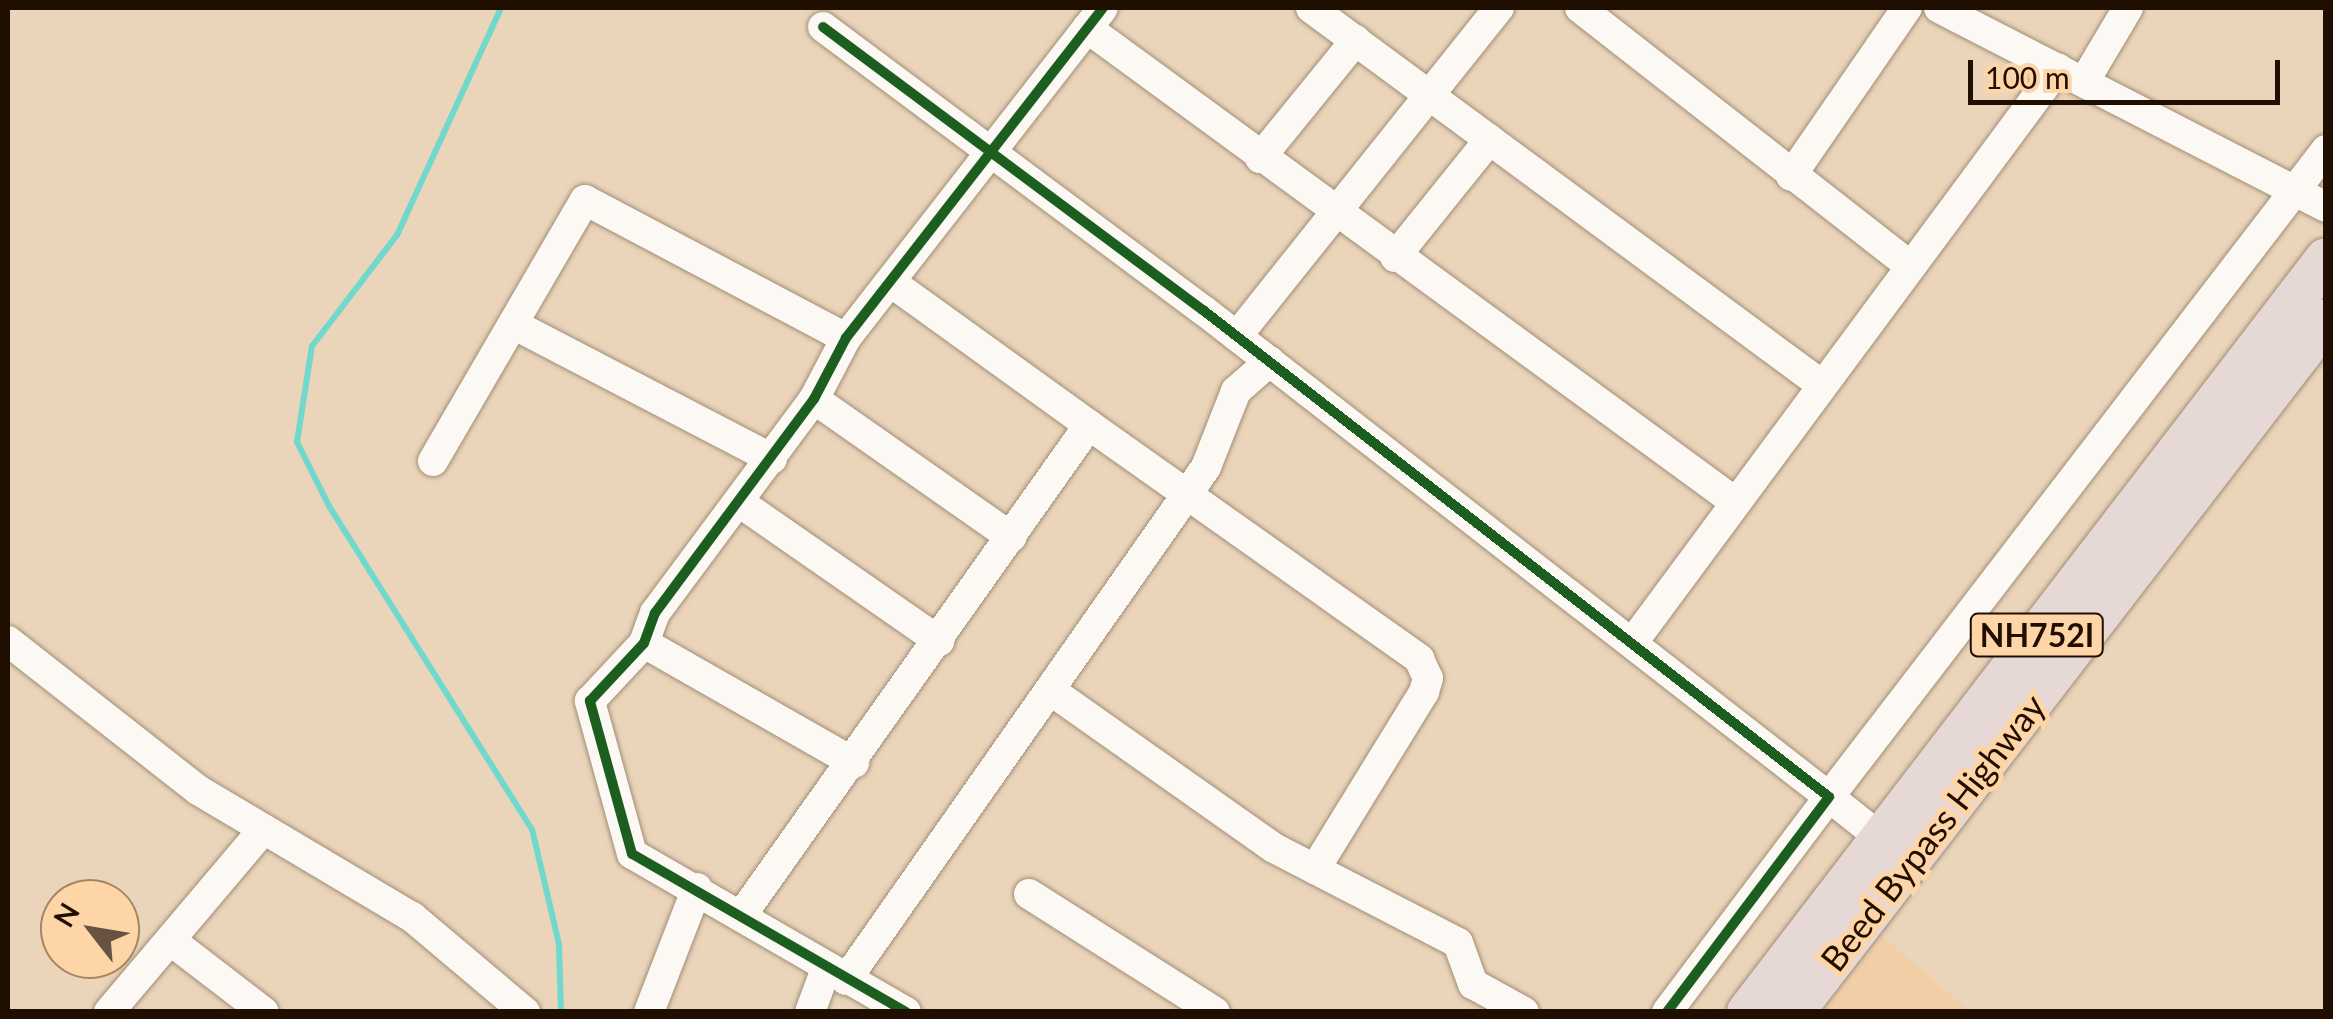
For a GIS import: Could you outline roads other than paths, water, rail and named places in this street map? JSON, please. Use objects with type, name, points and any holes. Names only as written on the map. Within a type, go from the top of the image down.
[{"type":"highway","name":"Beed Bypass Highway","points":[[1793,1012],[1896,850],[2326,259]]},
{"type":"highway","name":"Beed Bypass Highway","points":[[1748,1012],[1896,850],[2326,320]]},
{"type":"street","points":[[1311,8],[1822,385]]},
{"type":"street","points":[[1237,336],[1499,8]]},
{"type":"street","points":[[1580,8],[1910,266]]},
{"type":"street","points":[[1791,176],[1907,8]]},
{"type":"street","points":[[1938,8],[1976,15],[2071,75],[2326,207]]},
{"type":"street","points":[[1633,642],[1910,266],[2128,8]]},
{"type":"street","points":[[906,1012],[836,975],[697,888],[632,854],[590,701],[644,644],[655,614],[814,399],[846,338],[1095,18],[1260,158],[1735,502]]},
{"type":"street","points":[[823,27],[1270,361],[1896,850]]},
{"type":"street","points":[[1260,158],[1356,40]]},
{"type":"street","points":[[1395,257],[1490,140]]},
{"type":"street","points":[[1667,1012],[2326,150]]},
{"type":"street","points":[[433,461],[586,200],[846,338]]},
{"type":"street","points":[[892,283],[1419,659],[1428,678],[1315,869]]},
{"type":"street","points":[[513,324],[772,458]]},
{"type":"street","points":[[810,1012],[1050,690],[1206,467],[1236,391],[1270,361]]},
{"type":"street","points":[[814,399],[1011,538]]},
{"type":"street","points":[[741,916],[854,763],[1089,426]]},
{"type":"street","points":[[739,502],[938,641]]},
{"type":"street","points":[[8,641],[198,790],[412,916],[525,1012]]},
{"type":"street","points":[[644,644],[854,763]]},
{"type":"street","points":[[1050,690],[1274,848],[1458,944],[1473,984],[1524,1012]]},
{"type":"street","points":[[110,1012],[262,831]]},
{"type":"street","points":[[649,1012],[697,888]]},
{"type":"street","points":[[1029,894],[1215,1012]]},
{"type":"street","points":[[170,940],[264,1012]]},
{"type":"waterway","points":[[501,8],[397,235],[312,346],[297,442],[329,506],[532,829],[559,944],[561,1012]]}]
